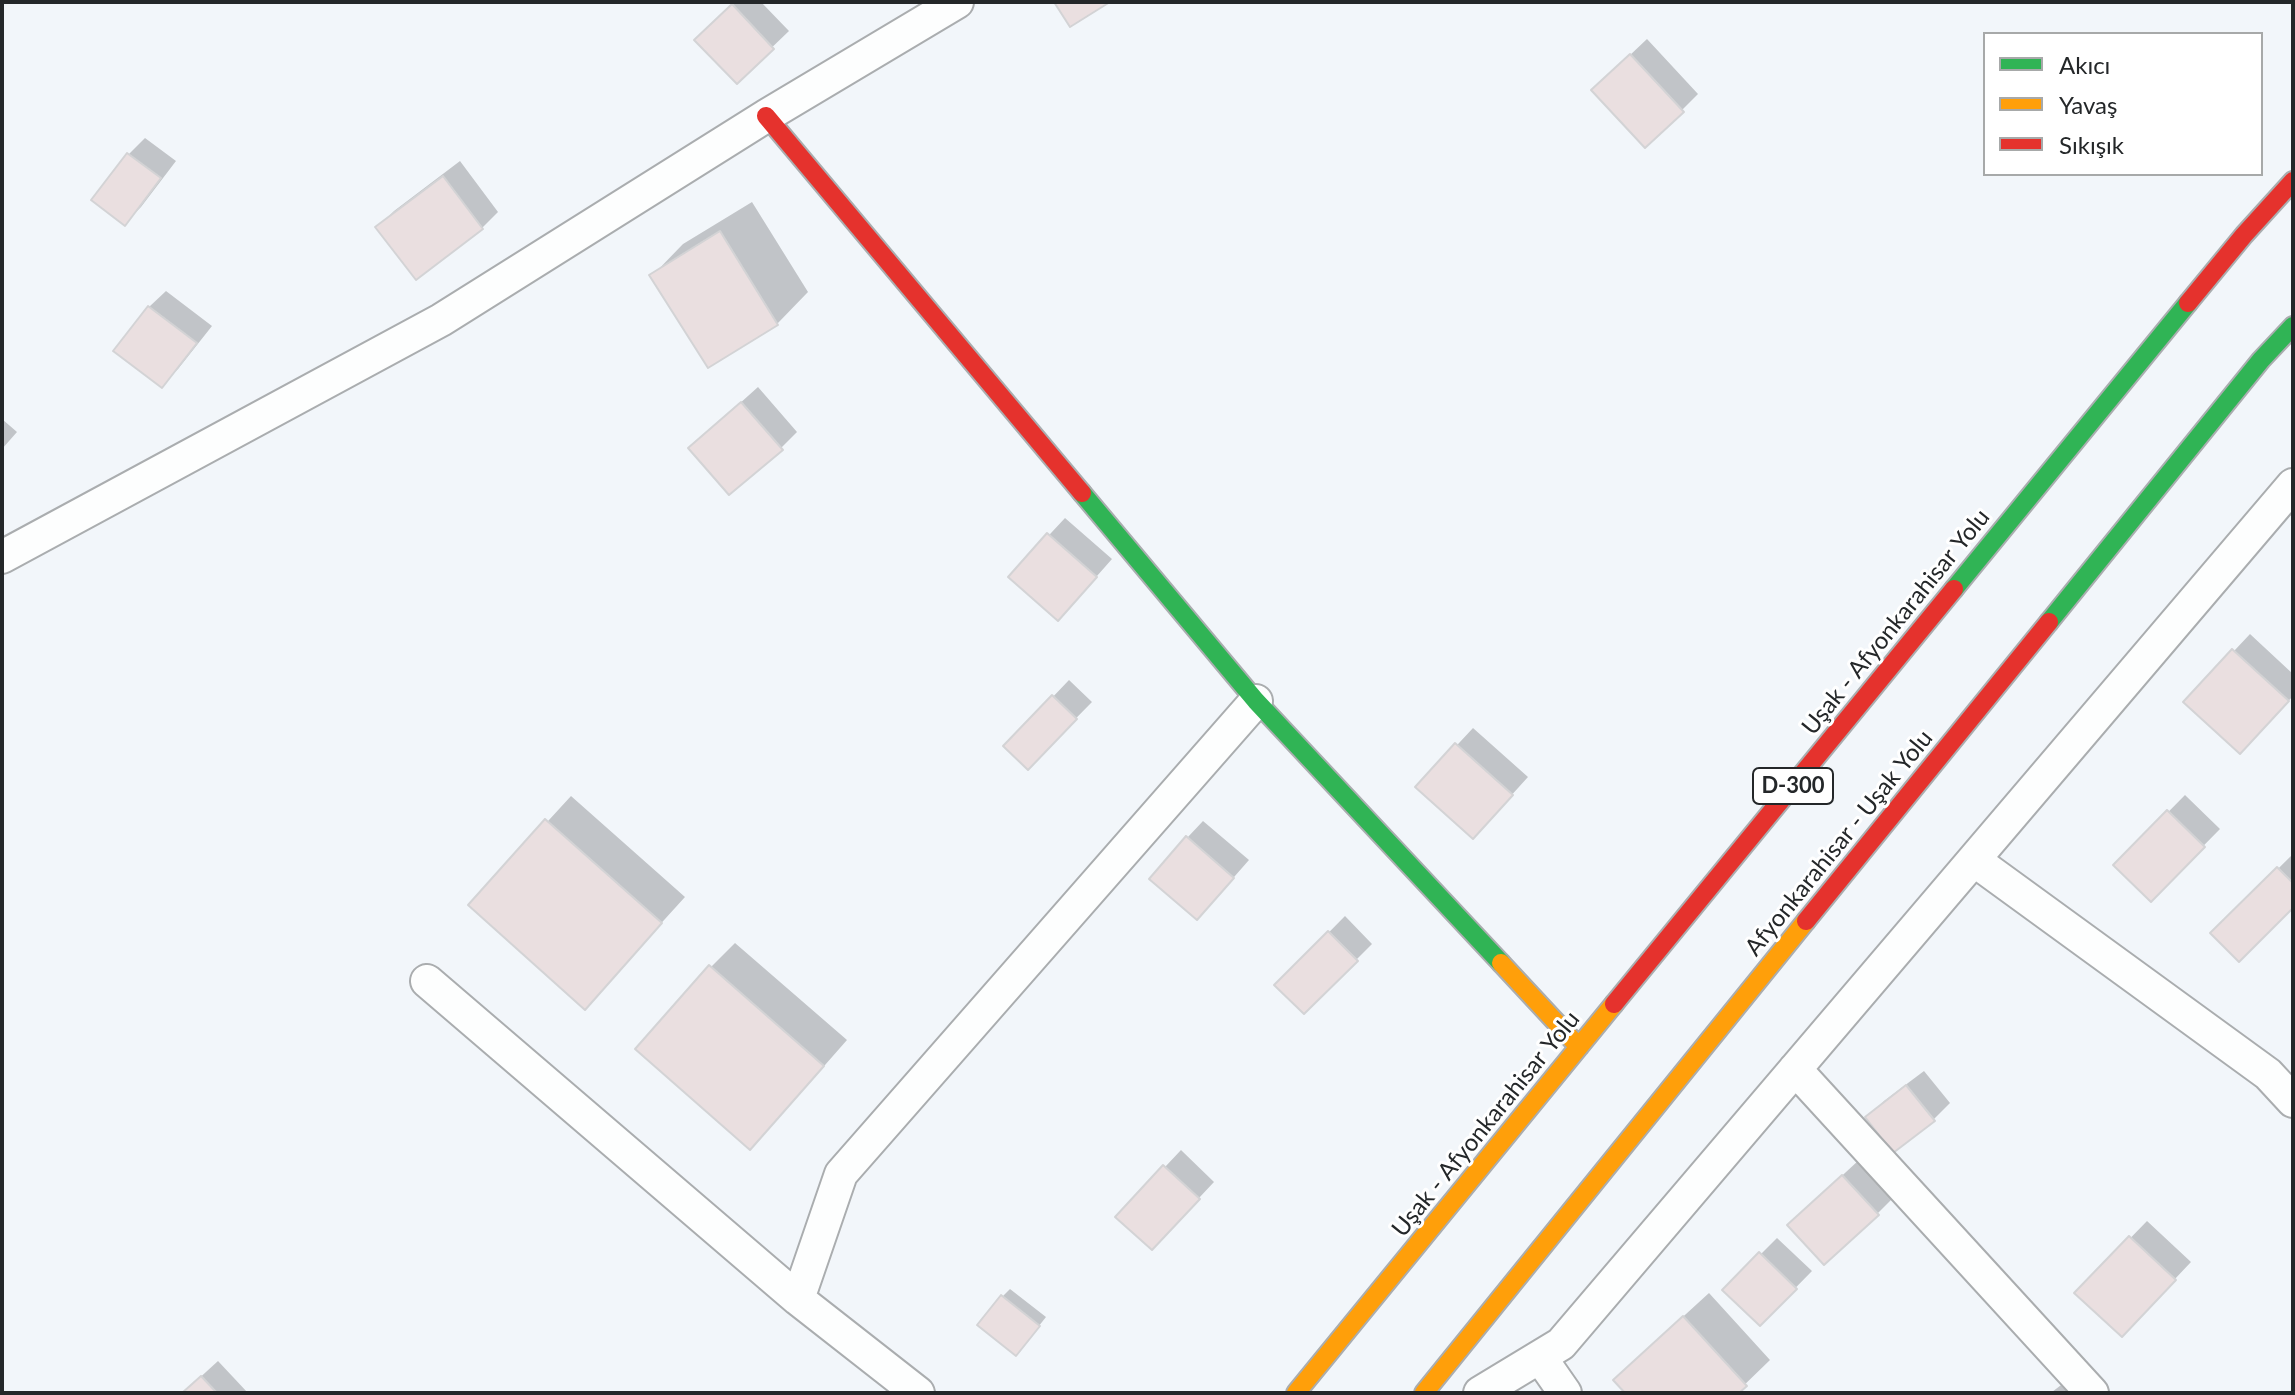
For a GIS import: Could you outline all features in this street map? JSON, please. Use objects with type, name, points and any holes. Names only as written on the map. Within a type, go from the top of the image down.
[{"type":"main road","points":[[766,116],[1256,701],[1579,1047]]},
{"type":"main road","name":"Uşak - Afyonkarahisar Yolu","points":[[1296,1393],[2244,235],[2293,181]]},
{"type":"main road","name":"Afyonkarahisar - Uşak Yolu","points":[[1424,1393],[2251,373],[2293,326]]},
{"type":"street","points":[[2,557],[441,320],[766,116],[957,2]]},
{"type":"street","points":[[1480,1393],[1561,1344],[2293,485]]},
{"type":"street","points":[[798,1299],[841,1174],[1256,701]]},
{"type":"street","points":[[1974,860],[2268,1074],[2293,1101]]},
{"type":"street","points":[[427,981],[798,1299],[918,1393]]},
{"type":"street","points":[[1795,1069],[2092,1393]]},
{"type":"street","points":[[1540,1357],[1565,1393]]},
{"type":"building","points":[[1054,2],[1110,2],[1070,27]]},
{"type":"building","points":[[732,4],[774,49],[737,84],[694,40]]},
{"type":"building","points":[[1630,54],[1684,112],[1645,148],[1591,90]]},
{"type":"building","points":[[127,153],[161,178],[125,226],[91,200]]},
{"type":"building","points":[[443,176],[483,229],[416,280],[375,227]]},
{"type":"building","points":[[720,231],[778,325],[708,368],[649,275]]},
{"type":"building","points":[[148,306],[197,343],[162,388],[113,351]]},
{"type":"building","points":[[741,402],[783,450],[729,495],[688,448]]},
{"type":"building","points":[[1047,533],[1097,577],[1058,621],[1008,577]]},
{"type":"building","points":[[2232,649],[2289,701],[2240,754],[2183,702]]},
{"type":"building","points":[[1052,695],[1077,719],[1028,770],[1003,746]]},
{"type":"building","points":[[1455,743],[1513,795],[1473,839],[1415,787]]},
{"type":"building","points":[[2167,810],[2205,847],[2151,902],[2113,865]]},
{"type":"building","points":[[545,819],[662,923],[585,1010],[468,905]]},
{"type":"building","points":[[1186,836],[1234,878],[1197,920],[1149,879]]},
{"type":"building","points":[[2277,867],[2293,883],[2293,908],[2239,962],[2210,933]]},
{"type":"building","points":[[1328,931],[1358,961],[1304,1014],[1274,985]]},
{"type":"building","points":[[709,965],[824,1066],[750,1150],[635,1049]]},
{"type":"building","points":[[1906,1085],[1935,1121],[1893,1153],[1865,1117]]},
{"type":"building","points":[[1163,1165],[1200,1199],[1152,1250],[1115,1217]]},
{"type":"building","points":[[1842,1175],[1879,1215],[1824,1265],[1787,1225]]},
{"type":"building","points":[[2129,1236],[2176,1280],[2122,1337],[2074,1293]]},
{"type":"building","points":[[1759,1252],[1797,1289],[1760,1326],[1722,1290]]},
{"type":"building","points":[[1001,1295],[1040,1326],[1016,1356],[977,1325]]},
{"type":"building","points":[[1683,1316],[1747,1386],[1739,1393],[1625,1393],[1613,1380]]},
{"type":"building","points":[[201,1376],[217,1393],[182,1393]]},
{"type":"traffic: fast","points":[[1954,589],[2188,303]]},
{"type":"traffic: fast","points":[[2049,622],[2261,360],[2293,326]]},
{"type":"traffic: fast","points":[[1082,493],[1256,701],[1501,963]]},
{"type":"traffic: slow","points":[[1424,1393],[1806,921]]},
{"type":"traffic: slow","points":[[1501,963],[1579,1047]]},
{"type":"traffic: slow","points":[[1296,1393],[1614,1004]]},
{"type":"traffic: jam","points":[[766,116],[1082,493]]},
{"type":"traffic: jam","points":[[2188,303],[2293,181]]},
{"type":"traffic: jam","points":[[1614,1004],[1954,589]]},
{"type":"traffic: jam","points":[[1806,921],[2049,622]]}]
